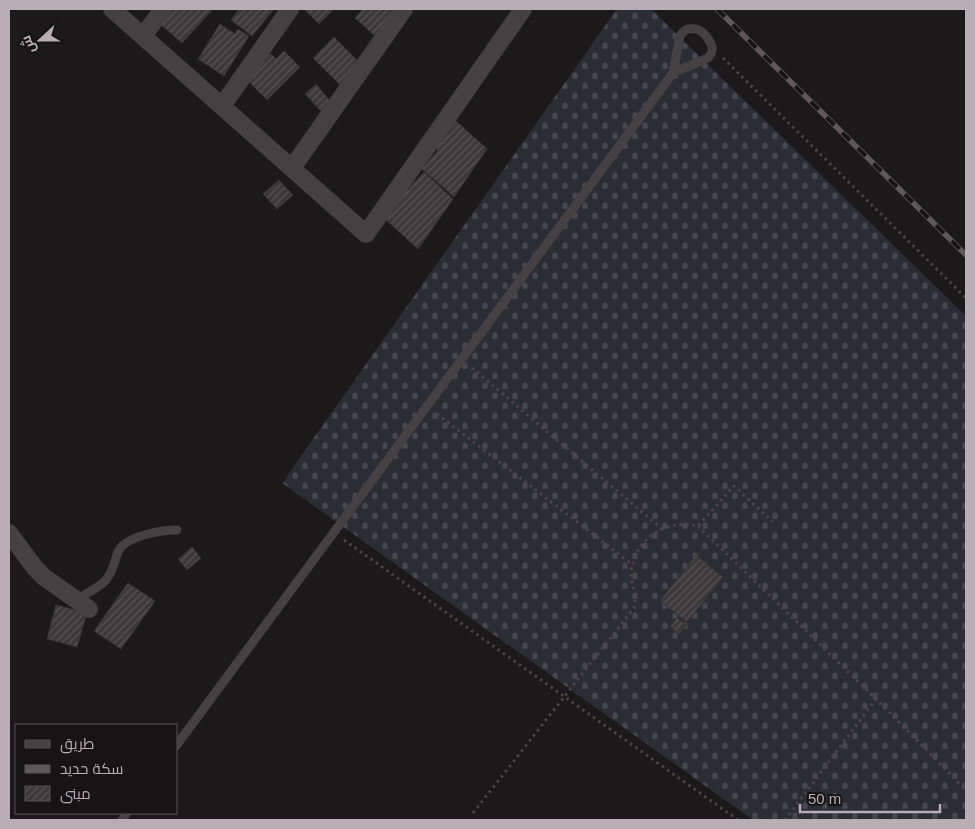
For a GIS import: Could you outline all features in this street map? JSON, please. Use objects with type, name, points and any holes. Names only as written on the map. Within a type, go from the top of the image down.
[{"type":"street","points":[[112,9],[366,234],[523,9]]},
{"type":"street","points":[[143,36],[163,9]]},
{"type":"street","points":[[222,106],[290,9]]},
{"type":"street","points":[[292,168],[404,9]]},
{"type":"street","points":[[9,533],[44,577],[82,605]]},
{"type":"lane","points":[[178,743],[673,74],[677,50],[683,32],[698,29],[704,33],[712,44],[713,48],[708,58],[673,74]]},
{"type":"lane","points":[[82,605],[104,581],[112,569],[121,546],[159,531],[177,530]]},
{"type":"path","points":[[713,48],[966,298]]},
{"type":"path","points":[[461,359],[662,529]]},
{"type":"path","points":[[427,406],[633,564]]},
{"type":"path","points":[[698,526],[734,486],[774,522]]},
{"type":"path","points":[[474,813],[634,608],[636,598],[631,574],[635,557],[643,543],[662,529],[672,525],[689,524],[698,526],[876,699],[966,790]]},
{"type":"path","points":[[333,533],[738,820]]},
{"type":"path","points":[[785,820],[876,699]]},
{"type":"green space","points":[[617,9],[651,9],[966,316],[966,820],[753,820],[282,483]]},
{"type":"building","points":[[171,9],[213,9],[182,43],[159,23]]},
{"type":"building","points":[[239,9],[274,9],[252,36],[231,20]]},
{"type":"building","points":[[304,9],[334,9],[319,24]]},
{"type":"building","points":[[363,9],[397,9],[374,35],[355,18]]},
{"type":"building","points":[[220,24],[235,34],[238,29],[249,36],[224,76],[198,59]]},
{"type":"building","points":[[334,37],[361,64],[340,85],[313,58]]},
{"type":"building","points":[[284,51],[300,67],[267,100],[245,78],[270,53],[276,59]]},
{"type":"building","points":[[316,84],[331,102],[321,111],[305,94]]},
{"type":"building","points":[[456,121],[487,149],[454,197],[422,169],[438,150],[434,147]]},
{"type":"building","points":[[424,172],[453,199],[418,249],[383,217]]},
{"type":"building","points":[[279,180],[293,195],[277,209],[263,194]]},
{"type":"building","points":[[192,547],[201,558],[187,570],[178,559]]},
{"type":"building","points":[[696,555],[723,577],[687,622],[660,601]]},
{"type":"building","points":[[128,583],[155,601],[121,649],[94,631]]},
{"type":"building","points":[[56,605],[87,613],[77,647],[47,639]]},
{"type":"building","points":[[677,618],[686,625],[679,634],[670,627]]},
{"type":"railway","points":[[717,9],[966,255]]}]
